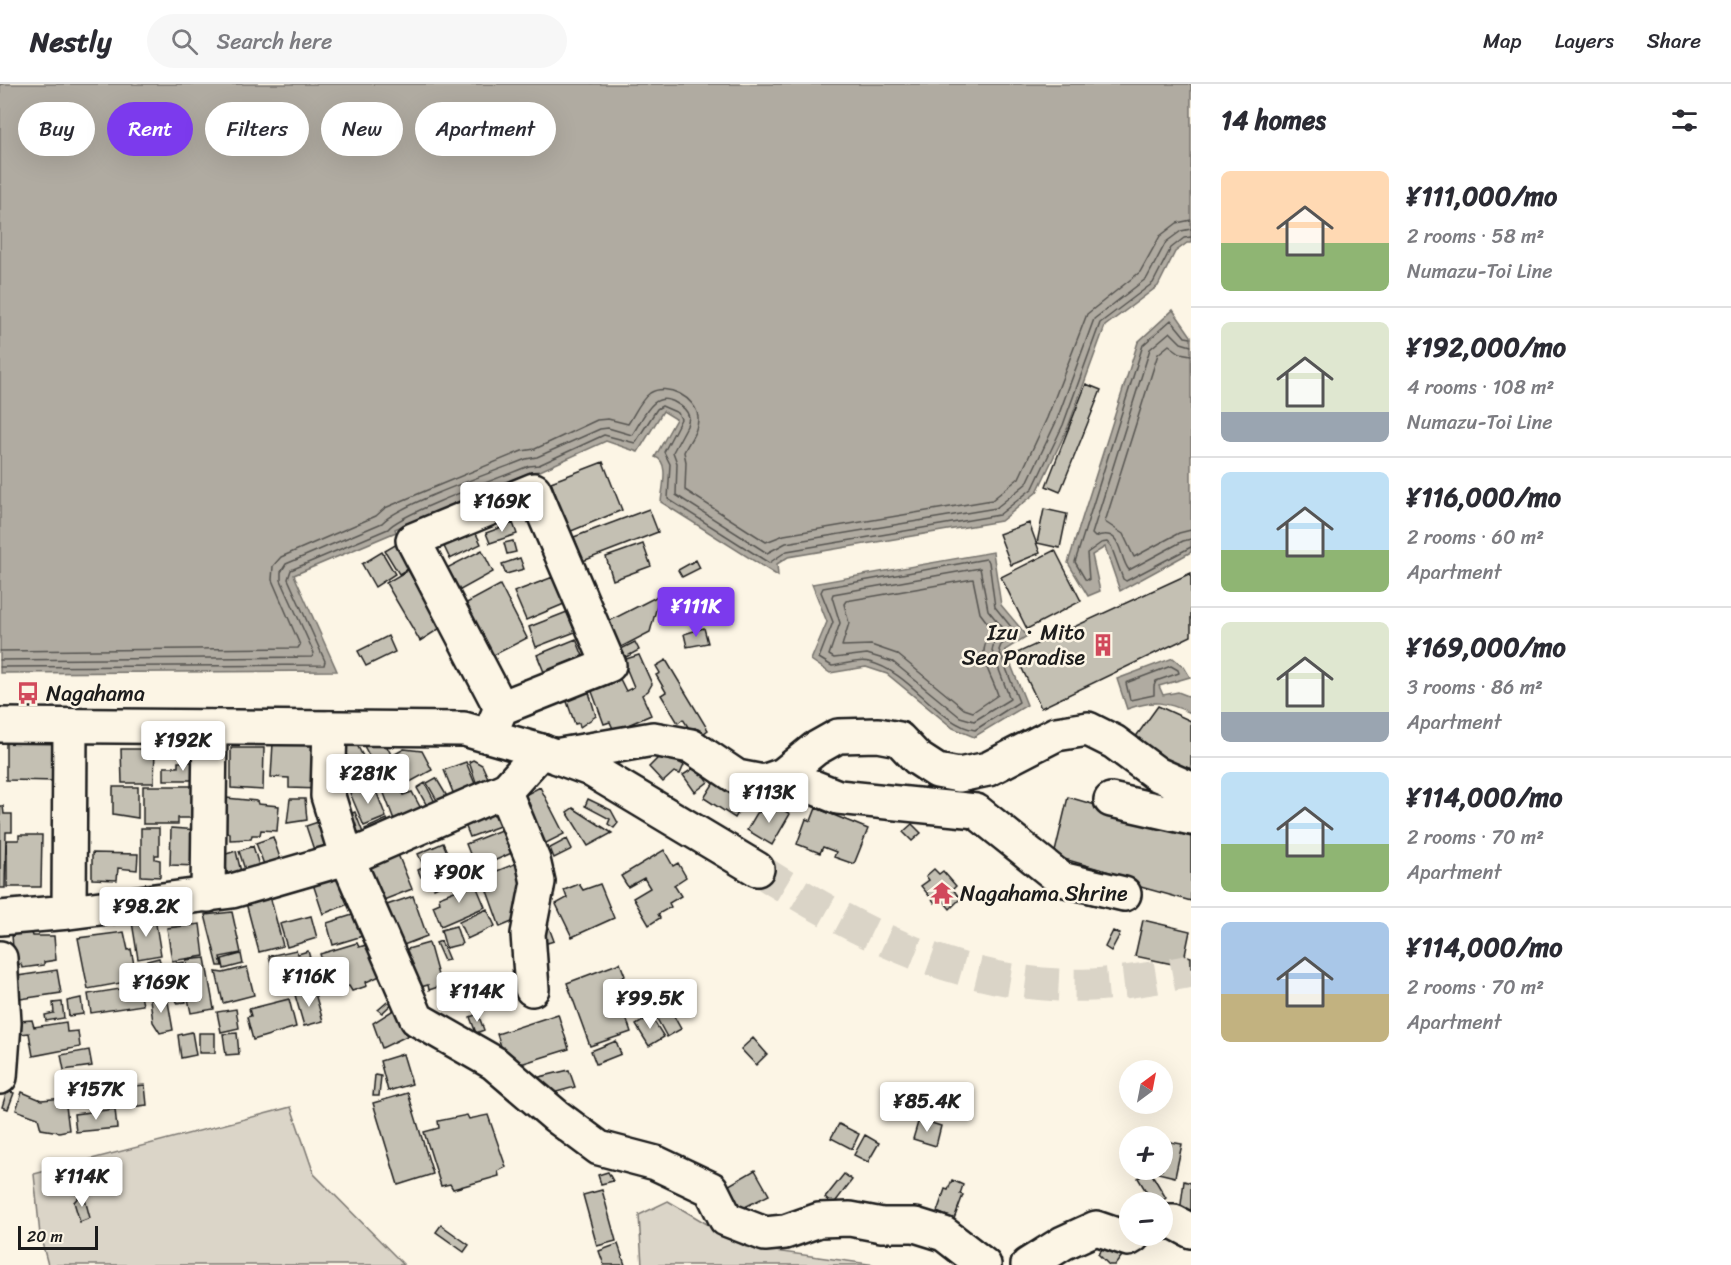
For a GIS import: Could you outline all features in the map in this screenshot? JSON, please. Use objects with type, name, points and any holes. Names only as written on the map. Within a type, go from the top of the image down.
[{"type":"street","points":[[0,725],[464,729],[495,722],[609,665],[534,490],[413,540],[495,722],[548,754],[590,769],[757,869]]},
{"type":"street","points":[[69,912],[70,726]]},
{"type":"street","points":[[208,895],[210,727]]},
{"type":"street","points":[[330,728],[328,796],[347,858],[417,1018],[494,1063],[556,1116],[599,1148],[656,1163],[711,1189],[726,1219],[765,1234],[785,1232],[819,1221],[850,1219],[882,1225],[915,1225],[944,1234],[984,1265]]},
{"type":"street","points":[[0,918],[69,912],[232,891],[347,858],[504,790],[548,754],[653,739],[692,746],[737,777],[763,782],[783,775],[815,749],[838,736],[878,735],[899,739],[917,758],[937,771],[959,775],[988,769],[1056,734],[1088,729],[1114,742],[1157,774],[1191,789]]},
{"type":"street","points":[[783,775],[838,797],[976,811],[1061,879],[1124,894]]},
{"type":"street","points":[[504,790],[533,860],[538,882],[528,934],[532,989]]},
{"type":"street","points":[[1111,800],[1191,818]]},
{"type":"street","points":[[0,958],[4,1023],[0,1077]]},
{"type":"street","points":[[1173,1222],[1191,1232]]},
{"type":"street","points":[[1028,1265],[1063,1243],[1096,1228],[1119,1236]]},
{"type":"shaded area","points":[[291,1107],[314,1174],[404,1265],[48,1265],[40,1235],[34,1174]]},
{"type":"shaded area","points":[[668,1201],[746,1247],[876,1265],[642,1265],[639,1215]]},
{"type":"water","points":[[0,84],[1191,84],[1191,243],[1187,243],[1175,252],[1158,286],[1105,326],[1068,427],[1037,492],[1001,521],[788,557],[777,564],[778,576],[661,502],[664,470],[660,460],[655,457],[676,419],[663,411],[638,452],[606,441],[540,471],[531,472],[395,529],[396,532],[294,575],[337,671],[0,673]]},
{"type":"water","points":[[1173,310],[1191,336],[1191,552],[1120,591],[1105,547],[1092,555],[1100,591],[1088,596],[1068,563],[1138,342]]},
{"type":"water","points":[[993,552],[1001,605],[1027,636],[1005,650],[1027,705],[974,737],[953,728],[887,674],[866,667],[830,673],[811,660],[827,622],[812,584]]},
{"type":"water","points":[[1173,658],[1184,667],[1190,677],[1159,686],[1163,695],[1178,692],[1191,697],[1191,713],[1159,703],[1127,709],[1117,679]]},
{"type":"building","points":[[1086,384],[1101,390],[1060,492],[1046,486]]},
{"type":"building","points":[[603,462],[622,510],[569,532],[551,482]]},
{"type":"building","points":[[649,509],[658,532],[583,561],[574,537]]},
{"type":"building","points":[[1044,509],[1067,514],[1060,548],[1037,543]]},
{"type":"building","points":[[471,523],[481,544],[450,559],[440,538]]},
{"type":"building","points":[[513,523],[517,534],[490,543],[486,533]]},
{"type":"building","points":[[1029,523],[1040,553],[1011,565],[999,534]]},
{"type":"building","points":[[513,541],[516,552],[507,554],[504,543]]},
{"type":"building","points":[[397,544],[409,568],[399,574],[385,551]]},
{"type":"building","points":[[643,544],[651,566],[613,580],[606,557]]},
{"type":"building","points":[[482,550],[493,572],[455,593],[443,570]]},
{"type":"building","points":[[1055,550],[1081,601],[1027,629],[1001,577]]},
{"type":"building","points":[[382,552],[395,574],[375,587],[362,564]]},
{"type":"building","points":[[520,558],[524,569],[506,574],[502,564]]},
{"type":"building","points":[[696,560],[700,568],[682,577],[678,570]]},
{"type":"building","points":[[408,570],[442,627],[420,641],[386,583]]},
{"type":"building","name":"Izu・Mito Sea Paradise","points":[[1191,573],[1191,636],[1041,708],[1015,654]]},
{"type":"building","points":[[553,577],[564,604],[526,620],[514,592]]},
{"type":"building","points":[[500,585],[527,638],[488,658],[461,606]]},
{"type":"building","points":[[660,595],[650,632],[621,647],[607,622]]},
{"type":"building","points":[[708,609],[712,621],[693,625],[690,613]]},
{"type":"building","points":[[567,612],[575,632],[536,647],[529,627]]},
{"type":"building","points":[[704,628],[708,643],[687,647],[684,634]]},
{"type":"building","points":[[388,636],[395,652],[366,666],[358,651]]},
{"type":"building","points":[[576,639],[583,656],[544,672],[537,655]]},
{"type":"building","points":[[635,642],[639,650],[626,657],[621,649]]},
{"type":"building","points":[[639,655],[652,684],[642,695],[651,715],[614,731],[610,722],[604,724],[591,689],[619,677],[626,691],[634,687],[623,660]]},
{"type":"building","points":[[666,660],[708,730],[700,736],[695,728],[690,730],[683,719],[678,723],[661,695],[666,692],[656,675],[660,673],[656,666]]},
{"type":"building","points":[[588,689],[596,716],[580,727],[579,723],[575,724],[566,699]]},
{"type":"building","points":[[1158,706],[1191,721],[1191,771],[1132,742]]},
{"type":"building","points":[[6,741],[59,742],[59,781],[6,780]]},
{"type":"building","points":[[273,743],[321,744],[320,789],[289,788],[289,778],[271,777]]},
{"type":"building","points":[[339,744],[357,745],[373,775],[347,780]]},
{"type":"building","points":[[363,744],[386,745],[401,773],[382,780]]},
{"type":"building","points":[[231,748],[264,748],[263,790],[231,788]]},
{"type":"building","points":[[121,749],[155,749],[154,783],[122,783]]},
{"type":"building","points":[[404,749],[422,751],[432,770],[410,782],[395,754]]},
{"type":"building","points":[[662,754],[684,765],[680,774],[674,772],[663,782],[649,767]]},
{"type":"building","points":[[473,760],[482,765],[488,778],[476,782],[469,762]]},
{"type":"building","points":[[178,762],[199,762],[200,780],[164,780],[164,767],[178,767]]},
{"type":"building","points":[[466,762],[478,791],[456,800],[444,770]]},
{"type":"building","points":[[697,766],[708,782],[695,792],[683,775]]},
{"type":"building","points":[[436,778],[451,803],[442,809],[427,783]]},
{"type":"building","points":[[715,781],[746,800],[735,818],[704,798]]},
{"type":"building","points":[[398,782],[403,795],[412,792],[424,814],[396,825],[382,788]]},
{"type":"building","points":[[373,783],[386,817],[364,826],[350,793]]},
{"type":"building","points":[[425,783],[438,808],[430,811],[417,788]]},
{"type":"building","points":[[143,786],[198,786],[198,818],[178,818],[178,824],[143,824]]},
{"type":"building","points":[[113,787],[138,787],[138,818],[113,814]]},
{"type":"building","points":[[540,787],[564,834],[538,847],[514,801]]},
{"type":"building","points":[[1068,797],[1182,830],[1181,834],[1191,837],[1191,901],[1112,879],[1113,873],[1054,856]]},
{"type":"building","points":[[226,798],[279,806],[277,831],[261,830],[260,835],[252,835],[251,839],[230,840],[230,833],[226,832]]},
{"type":"building","points":[[290,799],[305,799],[307,820],[287,823]]},
{"type":"building","points":[[588,799],[611,810],[618,823],[614,828],[608,824],[610,819],[585,806]]},
{"type":"building","points":[[776,805],[790,814],[772,845],[747,830],[757,813]]},
{"type":"building","points":[[0,806],[3,806],[4,814],[12,814],[12,832],[6,832],[5,888],[0,888]]},
{"type":"building","points":[[573,808],[612,833],[588,846],[567,812]]},
{"type":"building","points":[[816,808],[868,829],[854,864],[834,857],[836,852],[823,847],[820,853],[797,844],[806,819],[811,821]]},
{"type":"building","points":[[499,809],[505,824],[470,837],[464,822]]},
{"type":"building","points":[[355,812],[365,838],[357,841],[347,815]]},
{"type":"building","points":[[327,819],[336,847],[315,853],[306,826]]},
{"type":"building","points":[[387,819],[390,828],[368,838],[365,829]]},
{"type":"building","points":[[912,824],[921,833],[912,841],[903,832]]},
{"type":"building","points":[[141,828],[159,828],[159,855],[155,855],[155,859],[160,860],[160,877],[141,876]]},
{"type":"building","points":[[171,828],[199,830],[197,866],[170,865]]},
{"type":"building","points":[[506,828],[516,851],[476,869],[466,844]]},
{"type":"building","points":[[19,835],[42,835],[41,887],[7,887],[7,840],[19,840]]},
{"type":"building","points":[[273,837],[282,864],[266,870],[256,843]]},
{"type":"building","points":[[567,839],[572,849],[554,858],[550,848]]},
{"type":"building","points":[[443,843],[458,877],[434,888],[427,875],[421,877],[418,870],[424,867],[418,854]]},
{"type":"building","points":[[253,846],[260,869],[246,873],[239,851]]},
{"type":"building","points":[[664,850],[673,866],[678,863],[686,877],[674,885],[681,896],[669,903],[671,907],[658,914],[660,918],[649,925],[633,898],[650,888],[644,878],[628,887],[621,876]]},
{"type":"building","points":[[236,851],[242,876],[229,879],[223,855]]},
{"type":"building","points":[[397,852],[412,889],[381,901],[367,863]]},
{"type":"building","points":[[92,853],[138,854],[137,870],[118,868],[117,880],[92,879]]},
{"type":"building","points":[[522,861],[531,914],[500,927],[482,877]]},
{"type":"building","name":"Nagahama Shrine","points":[[934,869],[939,874],[943,871],[956,886],[953,889],[960,899],[950,909],[941,898],[935,903],[921,886],[929,880],[926,876]]},
{"type":"building","points":[[346,872],[356,901],[323,914],[313,884]]},
{"type":"building","points":[[475,883],[485,907],[441,926],[433,906],[440,903],[439,897]]},
{"type":"building","points":[[579,884],[583,890],[600,884],[614,918],[572,937],[556,904],[567,898],[564,890]]},
{"type":"building","points":[[269,892],[283,946],[259,952],[245,899]]},
{"type":"building","points":[[413,896],[427,936],[401,946],[381,907]]},
{"type":"building","points":[[487,909],[495,926],[467,939],[459,922]]},
{"type":"building","points":[[232,912],[241,953],[220,957],[222,966],[218,966],[205,915]]},
{"type":"building","points":[[362,912],[369,934],[333,945],[327,923]]},
{"type":"building","points":[[311,916],[317,938],[287,947],[280,924]]},
{"type":"building","points":[[155,918],[161,955],[138,959],[132,922]]},
{"type":"building","points":[[1143,920],[1190,931],[1185,955],[1191,957],[1191,968],[1135,956]]},
{"type":"building","points":[[200,924],[204,956],[172,961],[167,928]]},
{"type":"building","points":[[548,925],[554,941],[544,944],[539,928]]},
{"type":"building","points":[[456,926],[462,944],[446,948],[441,930]]},
{"type":"building","points":[[1113,931],[1120,934],[1111,951],[1105,947]]},
{"type":"building","points":[[124,932],[128,950],[131,949],[137,980],[88,989],[78,938]]},
{"type":"building","points":[[31,933],[32,936],[54,936],[56,960],[44,962],[44,965],[22,968],[21,964],[14,965],[12,934]]},
{"type":"building","points":[[441,941],[449,960],[444,961],[436,943]]},
{"type":"building","points":[[377,942],[387,970],[366,982],[367,986],[352,991],[349,986],[330,989],[320,954],[357,943],[359,947]]},
{"type":"building","points":[[429,943],[441,986],[429,990],[428,985],[417,988],[404,950]]},
{"type":"building","points":[[296,950],[298,954],[308,951],[317,982],[279,990],[269,956]]},
{"type":"building","points":[[241,954],[243,964],[224,969],[222,959]]},
{"type":"building","points":[[159,958],[163,971],[142,976],[139,963]]},
{"type":"building","points":[[205,958],[214,1009],[191,1013],[183,974],[189,973],[186,960]]},
{"type":"building","points":[[184,962],[185,972],[172,973],[170,964]]},
{"type":"building","points":[[620,963],[625,976],[614,982],[631,1032],[590,1046],[567,983]]},
{"type":"building","points":[[247,967],[254,995],[223,1003],[216,972],[223,973]]},
{"type":"building","points":[[57,970],[61,993],[14,1000],[11,977]]},
{"type":"building","points":[[180,974],[186,1002],[177,1003],[172,976]]},
{"type":"building","points":[[165,978],[167,993],[145,996],[143,981]]},
{"type":"building","points":[[139,986],[143,1005],[91,1013],[88,994]]},
{"type":"building","points":[[659,989],[681,1029],[667,1037],[645,997]]},
{"type":"building","points":[[314,990],[323,1021],[304,1026],[295,995]]},
{"type":"building","points":[[167,996],[173,1030],[160,1033],[153,1022],[150,999]]},
{"type":"building","points":[[393,997],[396,1000],[382,1013],[378,1010]]},
{"type":"building","points":[[81,998],[83,1014],[69,1016],[67,1001]]},
{"type":"building","points":[[289,999],[296,1027],[253,1040],[247,1017],[251,1016],[249,1009]]},
{"type":"building","points":[[62,1002],[64,1018],[46,1021],[45,1015],[54,1013],[53,1003]]},
{"type":"building","points":[[403,1004],[413,1033],[382,1048],[373,1023]]},
{"type":"building","points":[[236,1009],[239,1028],[221,1032],[217,1012]]},
{"type":"building","points":[[649,1013],[664,1037],[649,1046],[636,1025],[646,1019],[644,1015]]},
{"type":"building","points":[[478,1014],[484,1030],[476,1033],[470,1017]]},
{"type":"building","points":[[558,1014],[569,1049],[508,1068],[497,1034]]},
{"type":"building","points":[[32,1020],[34,1027],[66,1022],[67,1032],[78,1031],[80,1047],[33,1056],[29,1033],[20,1034],[19,1021]]},
{"type":"building","points":[[192,1032],[196,1055],[181,1058],[178,1035]]},
{"type":"building","points":[[199,1033],[215,1033],[215,1053],[199,1053]]},
{"type":"building","points":[[237,1033],[239,1054],[226,1055],[223,1034]]},
{"type":"building","points":[[753,1038],[767,1054],[756,1065],[741,1049]]},
{"type":"building","points":[[616,1041],[621,1054],[596,1064],[591,1051]]},
{"type":"building","points":[[89,1050],[92,1066],[64,1070],[61,1055]]},
{"type":"building","points":[[403,1054],[412,1084],[388,1091],[380,1061]]},
{"type":"building","points":[[569,1070],[575,1087],[542,1096],[531,1079]]},
{"type":"building","points":[[375,1075],[381,1076],[379,1096],[373,1096]]},
{"type":"building","points":[[145,1085],[147,1105],[123,1108],[121,1087]]},
{"type":"building","points":[[7,1091],[14,1093],[8,1109],[2,1107]]},
{"type":"building","points":[[22,1092],[41,1100],[65,1098],[69,1130],[59,1132],[41,1129],[38,1118],[16,1110]]},
{"type":"building","points":[[408,1093],[433,1174],[398,1185],[373,1103]]},
{"type":"building","points":[[115,1109],[117,1128],[76,1132],[74,1114]]},
{"type":"building","points":[[467,1115],[469,1119],[488,1115],[506,1167],[498,1171],[499,1176],[453,1189],[450,1184],[441,1186],[424,1132],[439,1128],[438,1121]]},
{"type":"building","points":[[919,1119],[941,1126],[936,1146],[913,1139]]},
{"type":"building","points":[[839,1124],[859,1134],[852,1149],[831,1138]]},
{"type":"building","points":[[865,1135],[879,1143],[868,1162],[854,1155]]},
{"type":"building","points":[[1173,1142],[1182,1144],[1175,1177],[1173,1177]]},
{"type":"building","points":[[755,1170],[769,1195],[737,1211],[724,1188]]},
{"type":"building","points":[[608,1172],[613,1181],[601,1184],[598,1175]]},
{"type":"building","points":[[844,1174],[852,1180],[833,1205],[825,1198]]},
{"type":"building","points":[[952,1180],[963,1185],[960,1194],[963,1195],[954,1219],[937,1212],[945,1189],[948,1190]]},
{"type":"building","points":[[1139,1180],[1155,1180],[1162,1192],[1146,1192]]},
{"type":"building","points":[[1184,1181],[1191,1183],[1191,1213],[1180,1212]]},
{"type":"building","points":[[602,1190],[616,1241],[597,1246],[583,1195]]},
{"type":"building","points":[[83,1192],[90,1218],[80,1222],[74,1202]]},
{"type":"building","points":[[441,1225],[469,1245],[464,1252],[436,1232]]},
{"type":"building","points":[[1114,1236],[1119,1240],[1119,1246],[1128,1248],[1115,1265],[1109,1265],[1098,1254]]},
{"type":"building","points":[[618,1244],[625,1265],[604,1265],[599,1251]]},
{"type":"tunnel","points":[[757,869],[875,936],[958,968],[1001,978],[1045,984],[1092,985],[1191,971]]},
{"type":"place","name":"Izu・Mito Sea Paradise","points":[[1103,645]]},
{"type":"place","name":"Nagahama","points":[[28,693]]},
{"type":"place","name":"Nagahama Shrine","points":[[942,893]]}]
